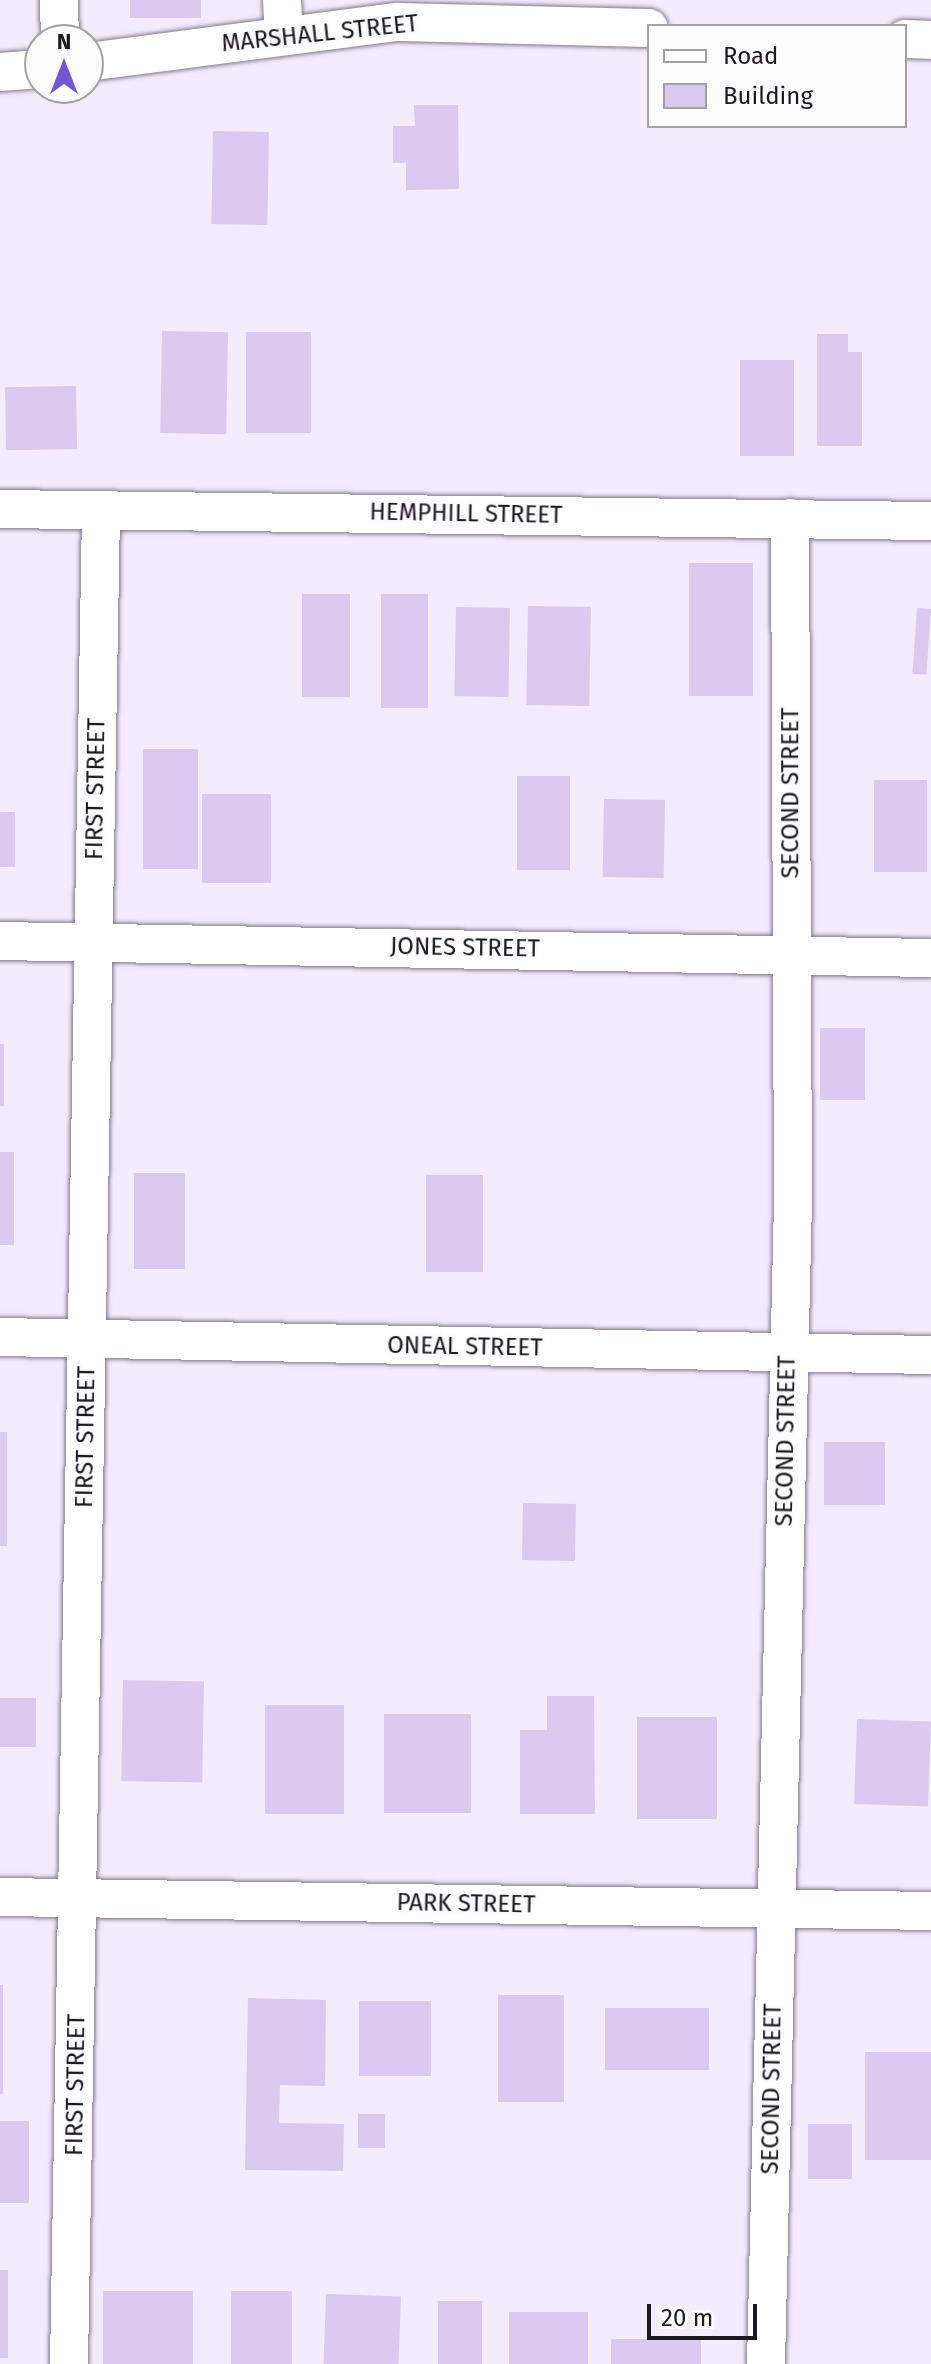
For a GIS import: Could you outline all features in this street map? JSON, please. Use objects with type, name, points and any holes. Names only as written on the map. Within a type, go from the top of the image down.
[{"type":"street","points":[[59,0],[60,24]]},
{"type":"street","name":"MARSHALL STREET","points":[[104,58],[283,18],[647,28]]},
{"type":"street","points":[[907,39],[931,40]]},
{"type":"street","points":[[0,72],[24,70]]},
{"type":"street","name":"HEMPHILL STREET","points":[[0,509],[931,521]]},
{"type":"street","name":"FIRST STREET","points":[[69,2364],[80,1898],[101,510]]},
{"type":"street","name":"SECOND STREET","points":[[766,2364],[788,1353],[790,518]]},
{"type":"street","name":"JONES STREET","points":[[0,941],[931,958]]},
{"type":"street","name":"ONEAL STREET","points":[[0,1337],[931,1355]]},
{"type":"street","name":"PARK STREET","points":[[0,1897],[931,1911]]},
{"type":"building","points":[[130,0],[201,0],[201,18],[130,18]]},
{"type":"building","points":[[414,105],[458,105],[459,189],[406,190],[406,163],[393,163],[393,126],[415,126]]},
{"type":"building","points":[[213,131],[269,132],[267,225],[211,224]]},
{"type":"building","points":[[162,331],[228,332],[226,434],[160,433]]},
{"type":"building","points":[[246,332],[311,332],[311,433],[246,433]]},
{"type":"building","points":[[817,334],[848,334],[848,352],[862,352],[862,446],[817,446]]},
{"type":"building","points":[[740,360],[794,360],[794,456],[740,456]]},
{"type":"building","points":[[76,386],[77,449],[6,450],[5,387]]},
{"type":"building","points":[[689,563],[753,563],[753,696],[689,696]]},
{"type":"building","points":[[302,594],[350,594],[350,697],[302,697]]},
{"type":"building","points":[[381,594],[428,594],[428,708],[381,708]]},
{"type":"building","points":[[528,606],[591,607],[589,706],[526,705]]},
{"type":"building","points":[[456,607],[510,608],[508,697],[454,696]]},
{"type":"building","points":[[917,608],[931,609],[926,675],[912,674]]},
{"type":"building","points":[[143,749],[198,749],[198,869],[143,869]]},
{"type":"building","points":[[517,776],[570,776],[570,870],[517,870]]},
{"type":"building","points":[[874,780],[927,780],[927,872],[874,872]]},
{"type":"building","points":[[202,794],[271,794],[271,883],[202,883]]},
{"type":"building","points":[[604,799],[665,800],[664,878],[603,877]]},
{"type":"building","points":[[0,812],[15,812],[15,867],[0,867]]},
{"type":"building","points":[[820,1028],[865,1028],[865,1100],[820,1100]]},
{"type":"building","points":[[0,1044],[4,1044],[4,1106],[0,1106]]},
{"type":"building","points":[[0,1152],[14,1152],[14,1245],[0,1245]]},
{"type":"building","points":[[134,1173],[185,1173],[185,1269],[134,1269]]},
{"type":"building","points":[[426,1175],[483,1175],[483,1272],[426,1272]]},
{"type":"building","points":[[0,1432],[7,1432],[7,1546],[0,1546]]},
{"type":"building","points":[[824,1442],[885,1442],[885,1505],[824,1505]]},
{"type":"building","points":[[523,1503],[576,1504],[575,1561],[522,1560]]},
{"type":"building","points":[[123,1680],[204,1681],[202,1782],[121,1781]]},
{"type":"building","points":[[547,1696],[594,1696],[595,1814],[520,1814],[520,1730],[547,1730]]},
{"type":"building","points":[[0,1698],[36,1698],[36,1747],[0,1747]]},
{"type":"building","points":[[265,1705],[344,1705],[344,1814],[265,1814]]},
{"type":"building","points":[[384,1714],[471,1714],[471,1813],[384,1813]]},
{"type":"building","points":[[637,1717],[717,1717],[717,1819],[637,1819]]},
{"type":"building","points":[[857,1719],[931,1722],[928,1807],[854,1804]]},
{"type":"building","points":[[0,1985],[3,1985],[3,2094],[0,2094]]},
{"type":"building","points":[[498,1995],[564,1995],[564,2102],[498,2102]]},
{"type":"building","points":[[248,1998],[326,2000],[325,2086],[280,2085],[279,2123],[344,2124],[343,2171],[245,2170]]},
{"type":"building","points":[[359,2001],[431,2001],[431,2076],[359,2076]]},
{"type":"building","points":[[605,2008],[709,2008],[709,2070],[605,2070]]},
{"type":"building","points":[[865,2052],[931,2052],[931,2160],[865,2160]]},
{"type":"building","points":[[358,2114],[385,2114],[385,2148],[358,2148]]},
{"type":"building","points":[[0,2121],[29,2121],[29,2203],[0,2203]]},
{"type":"building","points":[[808,2124],[852,2124],[852,2179],[808,2179]]},
{"type":"building","points":[[0,2270],[8,2270],[8,2358],[0,2358]]},
{"type":"building","points":[[103,2291],[193,2291],[193,2364],[103,2364]]},
{"type":"building","points":[[231,2291],[292,2291],[292,2364],[231,2364]]},
{"type":"building","points":[[326,2294],[401,2297],[399,2364],[324,2364]]},
{"type":"building","points":[[438,2301],[482,2301],[482,2364],[438,2364]]},
{"type":"building","points":[[509,2312],[588,2312],[588,2364],[509,2364]]},
{"type":"building","points":[[611,2339],[701,2339],[701,2364],[611,2364]]}]
